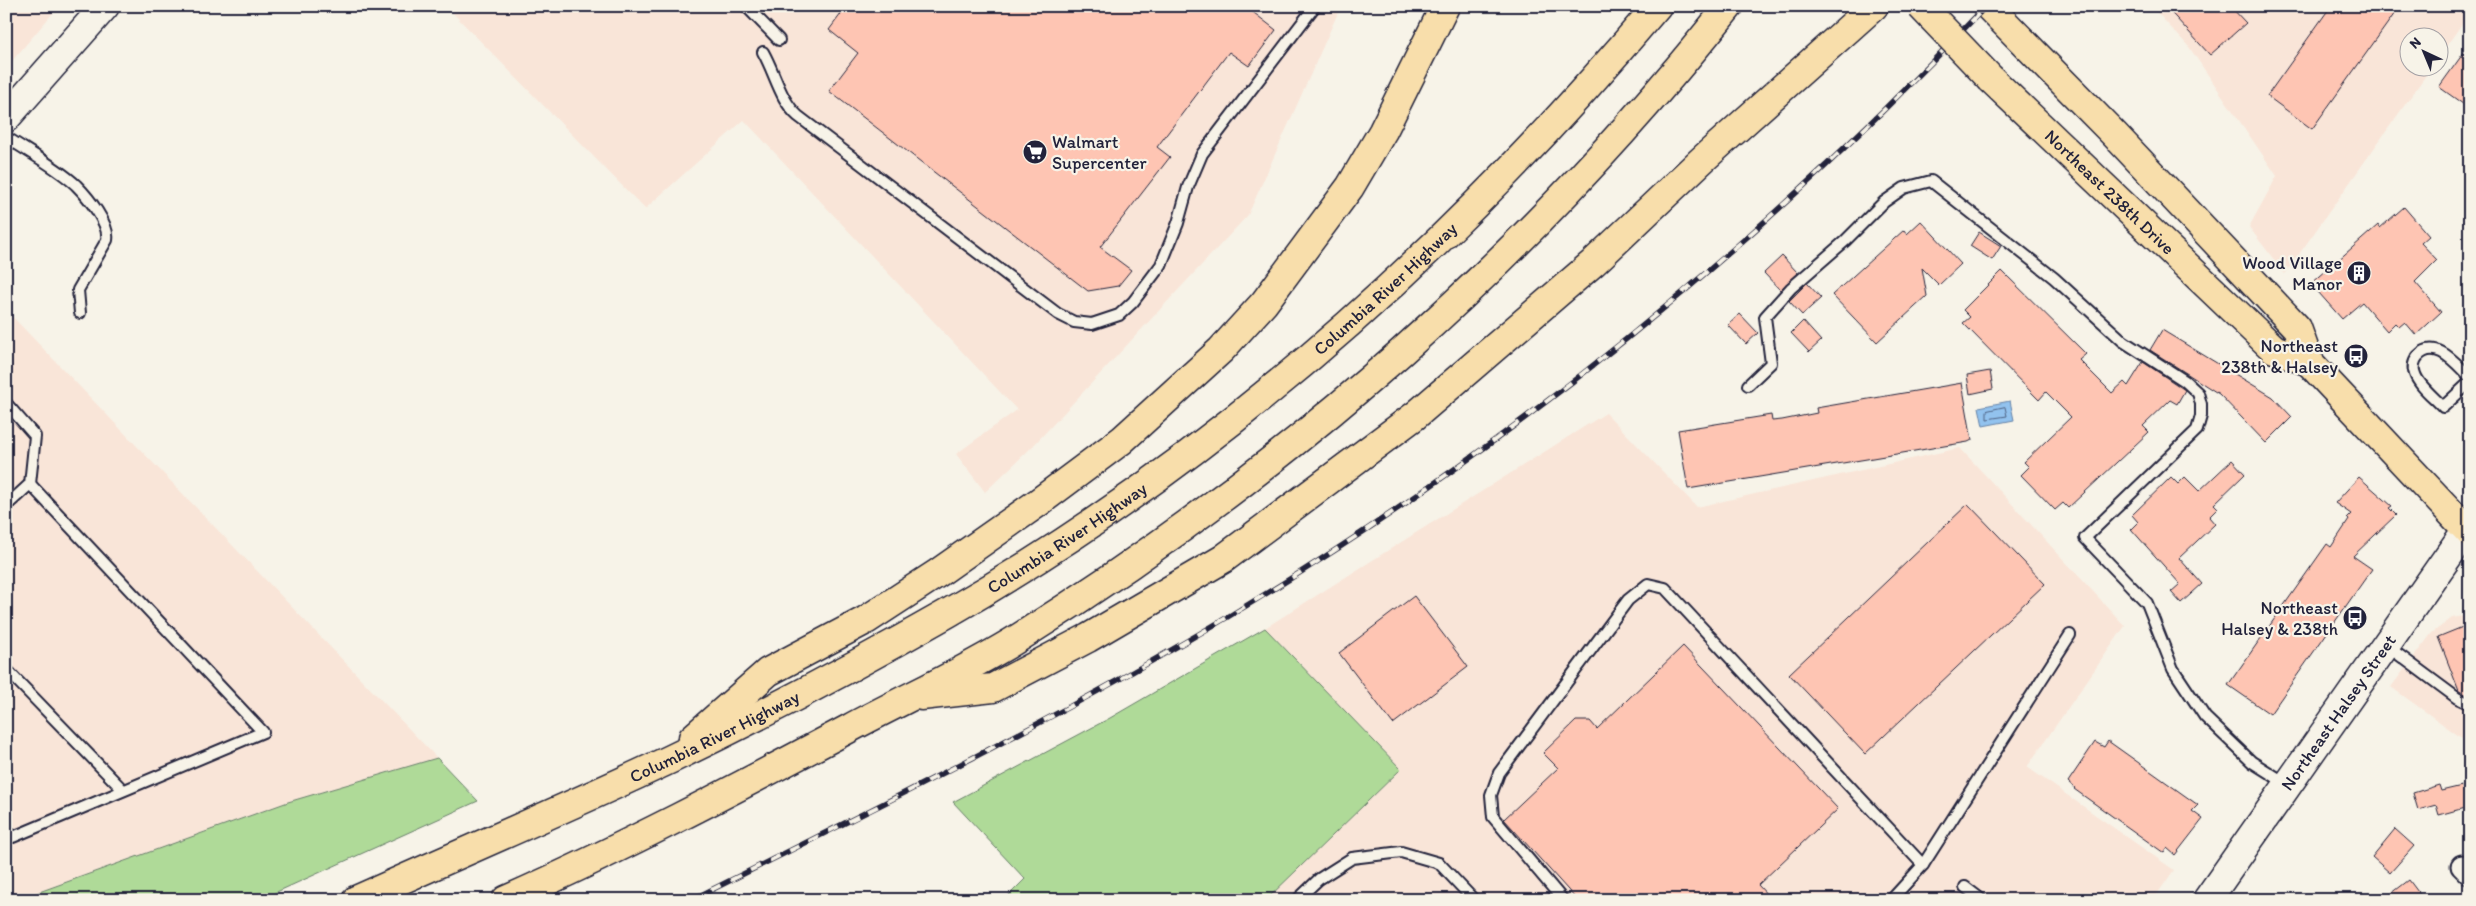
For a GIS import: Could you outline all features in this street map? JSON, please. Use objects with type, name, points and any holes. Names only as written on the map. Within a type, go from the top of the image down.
[{"type":"highway","points":[[668,760],[768,672],[866,620],[938,573],[1047,497],[1122,440],[1221,350],[1264,302],[1350,187],[1383,131],[1445,6]]},
{"type":"highway","name":"Columbia River Highway","points":[[356,900],[668,760],[756,718],[951,612],[1077,532],[1202,444],[1342,330],[1458,223],[1564,114],[1657,6]]},
{"type":"highway","points":[[506,900],[666,826],[1016,640],[1119,573],[1242,484],[1360,389],[1450,310],[1554,207],[1658,93],[1729,6]]},
{"type":"highway","points":[[908,698],[993,688],[1096,634],[1223,559],[1416,415],[1593,263],[1703,159],[1874,6]]},
{"type":"highway","name":"Northeast 238th Drive","points":[[1921,6],[1991,79],[2274,349],[2309,362]]},
{"type":"highway","name":"Northeast 238th Drive","points":[[1988,6],[2116,135],[2297,328],[2309,362],[2469,529]]},
{"type":"main road","points":[[6,118],[105,6]]},
{"type":"main road","name":"Northeast Halsey Street","points":[[2206,900],[2469,529]]},
{"type":"lane","points":[[746,6],[779,40]]},
{"type":"lane","points":[[763,52],[776,75],[782,96],[788,107],[798,116],[1058,314],[1074,322],[1092,324],[1119,315],[1133,302],[1161,264],[1178,223],[1188,187],[1202,154],[1315,6]]},
{"type":"lane","points":[[6,137],[76,185],[104,220],[108,232],[107,240],[78,290],[80,313]]},
{"type":"lane","points":[[1748,385],[1771,363],[1766,317],[1791,288],[1845,241],[1884,202],[1904,188],[1931,180],[2054,278],[2123,341],[2185,381],[2198,392],[2201,416],[2197,430],[2086,538],[2147,603],[2173,669],[2205,717],[2252,762],[2288,785]]},
{"type":"lane","points":[[2470,377],[2442,352],[2432,349],[2423,352],[2416,359],[2413,368],[2415,376],[2444,406],[2470,382]]},
{"type":"lane","points":[[6,403],[35,436],[30,484],[6,506]]},
{"type":"lane","points":[[6,830],[13,836],[263,732],[30,484]]},
{"type":"lane","points":[[1563,900],[1493,817],[1491,795],[1500,773],[1628,600],[1648,584],[1665,588],[1923,865]]},
{"type":"lane","points":[[1891,900],[1923,865],[2070,635]]},
{"type":"lane","points":[[2385,645],[2457,698],[2470,704]]},
{"type":"lane","points":[[6,669],[123,790]]},
{"type":"lane","points":[[1297,900],[1319,879],[1352,858],[1401,852],[1439,863],[1474,900]]},
{"type":"lane","points":[[1965,887],[1982,900]]},
{"type":"path","points":[[2351,614],[2355,618]]},
{"type":"shaded area","points":[[6,6],[59,6],[6,68]]},
{"type":"shaded area","points":[[446,6],[1341,6],[1248,215],[1032,447],[985,492],[956,454],[1017,410],[744,120],[645,209]]},
{"type":"shaded area","points":[[2151,6],[2470,6],[2470,12],[2448,44],[2448,28],[2398,28],[2398,78],[2424,78],[2285,274],[2249,227],[2277,176],[2189,47]]},
{"type":"shaded area","points":[[6,310],[437,758],[288,802],[17,900],[6,900]]},
{"type":"shaded area","points":[[1606,413],[1697,507],[1960,448],[2125,626],[2027,767],[2174,870],[2153,900],[1266,900],[1401,769],[1265,628]]},
{"type":"shaded area","points":[[2470,615],[2470,752],[2466,741],[2391,687],[2432,633],[2452,618]]},
{"type":"green space","points":[[1265,628],[1401,769],[1266,900],[1004,900],[1025,879],[953,802],[1110,718]]},
{"type":"green space","points":[[437,758],[478,801],[259,900],[17,900],[288,802]]},
{"type":"water","points":[[2010,401],[2014,420],[1983,426],[1979,407]]},
{"type":"building","name":"Walmart Supercenter","points":[[847,6],[1245,6],[1276,30],[1249,66],[1229,52],[1157,147],[1170,157],[1100,247],[1131,270],[1118,286],[1088,291],[829,91],[858,53],[829,30]]},
{"type":"building","points":[[2165,6],[2230,6],[2246,23],[2210,55]]},
{"type":"building","points":[[2331,6],[2400,6],[2312,129],[2267,96]]},
{"type":"building","points":[[2470,44],[2470,109],[2439,87],[2445,78],[2448,78],[2448,75]]},
{"type":"building","name":"Wood Village Manor","points":[[2404,207],[2429,236],[2421,243],[2437,260],[2415,282],[2441,312],[2416,335],[2405,322],[2399,327],[2395,323],[2387,331],[2362,302],[2342,319],[2311,284],[2378,225],[2380,228]]},
{"type":"building","points":[[1921,221],[1961,264],[1939,285],[1922,268],[1927,296],[1877,342],[1832,295],[1904,230],[1907,234]]},
{"type":"building","points":[[1979,232],[2001,246],[1992,260],[1970,246]]},
{"type":"building","points":[[1782,256],[1798,273],[1780,290],[1764,273]]},
{"type":"building","points":[[2002,271],[2086,354],[2079,360],[2112,393],[2124,382],[2128,386],[2143,362],[2185,390],[2177,404],[2170,400],[2143,426],[2149,432],[2068,508],[2063,503],[2055,510],[2021,475],[2029,467],[2024,462],[2071,417],[2046,392],[2039,400],[1963,323],[1970,317],[1963,310]]},
{"type":"building","points":[[1807,283],[1821,298],[1802,315],[1789,301]]},
{"type":"building","points":[[1740,314],[1758,333],[1746,344],[1728,325]]},
{"type":"building","points":[[1803,321],[1821,341],[1809,352],[1791,333]]},
{"type":"building","points":[[2162,330],[2273,397],[2292,417],[2266,443],[2219,394],[2150,350]]},
{"type":"building","points":[[1990,371],[1993,389],[1970,394],[1967,375]]},
{"type":"building","points":[[1962,383],[1972,440],[1968,442],[1688,489],[1678,430],[1771,415],[1772,421],[1782,420],[1817,413],[1816,408]]},
{"type":"building","points":[[2232,460],[2245,474],[2214,504],[2218,508],[2209,517],[2215,524],[2179,558],[2202,584],[2181,603],[2171,592],[2180,584],[2131,529],[2138,522],[2132,515],[2171,477],[2178,484],[2185,477],[2199,491]]},
{"type":"building","points":[[2359,477],[2392,506],[2389,508],[2396,515],[2353,556],[2372,569],[2270,714],[2228,685],[2327,544],[2331,547],[2349,520],[2347,518],[2351,514],[2335,503]]},
{"type":"building","points":[[1968,504],[2045,584],[1865,754],[1789,674]]},
{"type":"building","points":[[1414,596],[1468,667],[1393,724],[1339,653]]},
{"type":"building","points":[[2470,624],[2470,696],[2459,691],[2438,637]]},
{"type":"building","points":[[1683,646],[1838,809],[1758,885],[1772,900],[1577,900],[1504,819],[1558,768],[1543,753],[1576,721],[1590,721],[1597,729]]},
{"type":"building","points":[[2108,741],[2198,805],[2192,811],[2203,819],[2175,855],[2167,848],[2164,853],[2074,789],[2068,782],[2095,742],[2104,747]]},
{"type":"building","points":[[2439,785],[2441,791],[2462,786],[2468,807],[2439,815],[2436,805],[2418,810],[2413,793]]},
{"type":"building","points":[[2395,829],[2414,846],[2390,873],[2372,857]]},
{"type":"building","points":[[2409,880],[2424,900],[2383,900]]},
{"type":"railway","points":[[691,900],[961,764],[1161,656],[1330,553],[1431,485],[1530,413],[1627,338],[1721,260],[1812,178],[1901,93],[1986,6]]},
{"type":"place","name":"Walmart Supercenter","points":[[1035,152]]},
{"type":"place","name":"Wood Village Manor","points":[[2359,273]]},
{"type":"place","name":"Northeast 238th & Halsey","points":[[2356,356]]},
{"type":"place","name":"Northeast Halsey & 238th","points":[[2355,618]]}]
